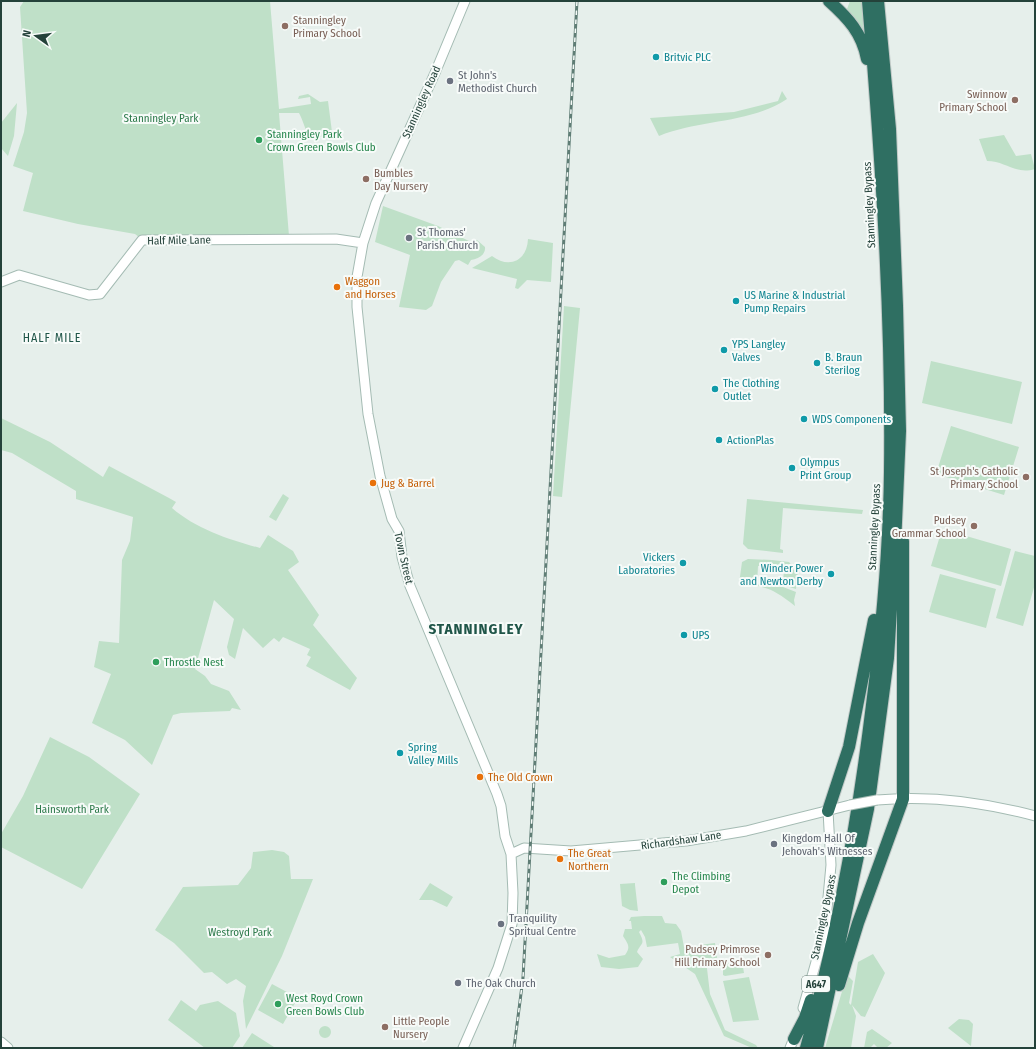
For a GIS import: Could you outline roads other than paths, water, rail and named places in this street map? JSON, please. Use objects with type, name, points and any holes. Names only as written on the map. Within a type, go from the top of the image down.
[{"type":"highway","points":[[829,1],[846,16],[857,30],[865,48],[879,129]]},
{"type":"highway","name":"Stanningley Bypass","points":[[814,1047],[863,779],[879,646],[890,473],[887,302],[879,129],[868,1]]},
{"type":"highway","name":"Stanningley Bypass","points":[[814,1047],[849,905],[870,794],[888,658],[896,545],[900,431],[897,306],[890,129],[878,1]]},
{"type":"highway","points":[[814,1047],[831,1014],[858,923],[903,799],[903,555],[900,431]]},
{"type":"highway","points":[[828,811],[849,747],[875,614],[884,579]]},
{"type":"highway","name":"A647","points":[[792,1044],[805,1018],[835,927]]},
{"type":"main road","name":"Stanningley Road","points":[[376,203],[435,73],[465,1]]},
{"type":"main road","name":"Town Street","points":[[376,203],[363,243],[357,277],[356,307],[368,414],[380,476],[392,519],[399,531],[402,557],[410,586],[502,806],[505,836],[510,854],[513,895],[510,933],[498,968],[463,1048]]},
{"type":"main road","name":"Half Mile Lane","points":[[1,282],[18,275],[90,295],[100,294],[142,240],[336,240],[363,243]]},
{"type":"main road","name":"Richardshaw Lane","points":[[510,854],[524,848],[571,851],[686,841],[746,831],[850,805],[877,800],[903,799]]},
{"type":"main road","points":[[903,799],[958,800],[1035,816]]},
{"type":"main road","points":[[792,1044],[825,930],[831,865],[828,811]]},
{"type":"main road","points":[[1,1042],[8,1048]]},
{"type":"railway","points":[[514,1048],[523,978],[577,1]]},
{"type":"place","name":"Stanningley Primary School","points":[[285,26]]},
{"type":"place","name":"Britvic PLC","points":[[656,57]]},
{"type":"place","name":"St John's Methodist Church","points":[[450,81]]},
{"type":"place","name":"Swinnow Primary School","points":[[1015,100]]},
{"type":"place","name":"Stanningley Park Crown Green Bowls Club","points":[[259,140]]},
{"type":"place","name":"Bumbles Day Nursery","points":[[366,179]]},
{"type":"place","name":"St Thomas' Parish Church","points":[[409,238]]},
{"type":"place","name":"Waggon and Horses","points":[[337,287]]},
{"type":"place","name":"US Marine & Industrial Pump Repairs","points":[[736,301]]},
{"type":"place","name":"YPS Langley Valves","points":[[724,350]]},
{"type":"place","name":"B. Braun Sterilog","points":[[817,363]]},
{"type":"place","name":"The Clothing Outlet","points":[[715,389]]},
{"type":"place","name":"WDS Components","points":[[804,419]]},
{"type":"place","name":"ActionPlas","points":[[719,440]]},
{"type":"place","name":"Olympus Print Group","points":[[792,468]]},
{"type":"place","name":"St Joseph's Catholic Primary School","points":[[1026,477]]},
{"type":"place","name":"Jug & Barrel","points":[[373,483]]},
{"type":"place","name":"Pudsey Grammar School","points":[[974,526]]},
{"type":"place","name":"Vickers Laboratories","points":[[683,563]]},
{"type":"place","name":"Winder Power and Newton Derby","points":[[831,574]]},
{"type":"place","name":"UPS","points":[[684,635]]},
{"type":"place","name":"Throstle Nest","points":[[156,662]]},
{"type":"place","name":"Spring Valley Mills","points":[[400,753]]},
{"type":"place","name":"The Old Crown","points":[[480,777]]},
{"type":"place","name":"Kingdom Hall Of Jehovah's Witnesses","points":[[774,844]]},
{"type":"place","name":"The Great Northern","points":[[560,859]]},
{"type":"place","name":"The Climbing Depot","points":[[664,882]]},
{"type":"place","name":"Tranquility Spritual Centre","points":[[501,924]]},
{"type":"place","name":"Pudsey Primrose Hill Primary School","points":[[768,955]]},
{"type":"place","name":"The Oak Church","points":[[458,983]]},
{"type":"place","name":"West Royd Crown Green Bowls Club","points":[[278,1004]]},
{"type":"place","name":"Little People Nursery","points":[[385,1027]]},
{"type":"district","name":"HALF MILE","points":[[52,338]]},
{"type":"district","name":"STANNINGLEY","points":[[476,629]]},
{"type":"park label","name":"Stanningley Park","points":[[161,118]]},
{"type":"park label","name":"Hainsworth Park","points":[[72,809]]},
{"type":"park label","name":"Westroyd Park","points":[[240,932]]}]
